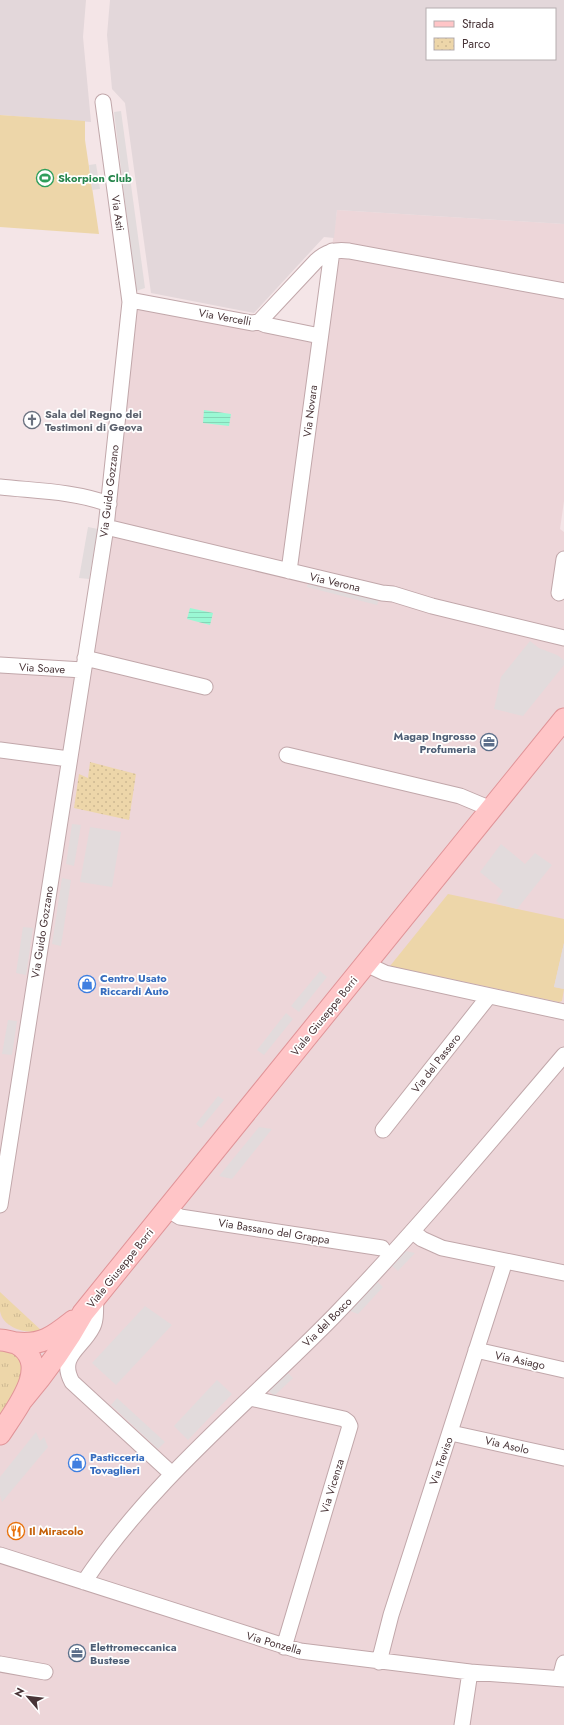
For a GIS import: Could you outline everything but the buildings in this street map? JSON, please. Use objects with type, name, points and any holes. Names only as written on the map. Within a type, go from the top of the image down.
[{"type":"main road","name":"Viale Giuseppe Borri","points":[[83,1313],[564,719]]},
{"type":"main road","points":[[6,1338],[49,1340],[83,1313]]},
{"type":"main road","points":[[0,1434],[22,1400],[38,1382],[68,1339],[83,1313]]},
{"type":"main road","points":[[6,1338],[27,1351],[32,1367],[31,1378],[22,1400]]},
{"type":"street","name":"Via Asti","points":[[103,102],[130,300]]},
{"type":"street","points":[[259,322],[316,261],[332,251],[349,251],[564,290]]},
{"type":"street","name":"Via Novara","points":[[289,571],[332,251]]},
{"type":"street","name":"Via Vercelli","points":[[130,300],[252,323],[259,322],[266,325],[320,336]]},
{"type":"street","name":"Via Guido Gozzano","points":[[0,1205],[106,527],[130,300]]},
{"type":"street","points":[[0,487],[67,493],[84,496],[109,504]]},
{"type":"street","name":"Via Verona","points":[[106,527],[289,571],[393,594],[440,608],[564,638]]},
{"type":"street","points":[[559,594],[564,559]]},
{"type":"street","points":[[84,664],[205,687]]},
{"type":"street","name":"Via Soave","points":[[0,665],[84,664]]},
{"type":"street","points":[[0,750],[69,759]]},
{"type":"street","points":[[287,755],[460,796],[491,809]]},
{"type":"street","points":[[366,964],[385,974],[564,1012]]},
{"type":"street","name":"Via del Passero","points":[[383,1130],[489,996]]},
{"type":"street","name":"Via del Bosco","points":[[84,1582],[146,1501],[333,1317],[413,1232],[564,1055]]},
{"type":"street","name":"Via Bassano del Grappa","points":[[167,1209],[180,1217],[382,1248]]},
{"type":"street","points":[[413,1232],[422,1239],[439,1247],[564,1273]]},
{"type":"street","name":"Via Treviso","points":[[379,1662],[391,1615],[505,1261]]},
{"type":"street","points":[[96,1297],[92,1328],[68,1362],[67,1370],[72,1382],[172,1474]]},
{"type":"street","name":"Via Asiago","points":[[476,1350],[564,1370]]},
{"type":"street","points":[[38,1382],[54,1377],[72,1382]]},
{"type":"street","name":"Via Vicenza","points":[[250,1398],[344,1419],[350,1426],[284,1647]]},
{"type":"street","name":"Via Asolo","points":[[451,1432],[564,1458]]},
{"type":"street","name":"Via Ponzella","points":[[0,1555],[284,1647],[309,1653],[470,1672],[562,1679],[564,1663]]},
{"type":"street","points":[[0,1664],[45,1672]]},
{"type":"street","points":[[462,1725],[470,1672]]},
{"type":"shaded area","points":[[0,0],[86,0],[83,37],[91,122],[0,115]]},
{"type":"shaded area","points":[[110,0],[564,0],[564,224],[337,210],[334,238],[324,237],[254,313],[151,293],[125,103],[112,89],[107,35]]},
{"type":"shaded area","points":[[121,111],[145,288],[136,291],[114,112]]},
{"type":"shaded area","points":[[96,164],[100,189],[92,190],[89,165]]},
{"type":"shaded area","points":[[337,210],[564,224],[564,501],[560,529],[564,532],[564,1725],[0,1725],[0,662],[84,665],[130,300],[320,336]]},
{"type":"shaded area","points":[[204,410],[231,414],[229,426],[203,423]]},
{"type":"shaded area","points":[[88,527],[98,529],[89,579],[79,578]]},
{"type":"shaded area","points":[[309,579],[380,597],[377,605],[307,587]]},
{"type":"shaded area","points":[[190,608],[213,613],[210,625],[187,619]]},
{"type":"shaded area","points":[[530,641],[539,648],[557,655],[564,660],[564,665],[523,716],[494,709],[501,677]]},
{"type":"shaded area","points":[[72,824],[81,825],[74,866],[66,864]]},
{"type":"shaded area","points":[[90,827],[121,832],[112,887],[80,882]]},
{"type":"shaded area","points":[[501,844],[525,864],[535,853],[552,865],[517,909],[502,905],[496,901],[503,891],[480,872]]},
{"type":"shaded area","points":[[62,878],[71,880],[61,946],[52,944]]},
{"type":"shaded area","points":[[23,927],[33,928],[26,975],[16,973]]},
{"type":"shaded area","points":[[564,943],[564,989],[554,987]]},
{"type":"shaded area","points":[[320,971],[327,977],[299,1012],[291,1006]]},
{"type":"shaded area","points":[[286,1013],[293,1019],[264,1055],[257,1050]]},
{"type":"shaded area","points":[[8,1020],[17,1021],[12,1055],[2,1054]]},
{"type":"shaded area","points":[[218,1096],[224,1100],[201,1128],[196,1124]]},
{"type":"shaded area","points":[[259,1127],[272,1129],[232,1179],[219,1176]]},
{"type":"shaded area","points":[[406,1251],[415,1253],[398,1271],[392,1266]]},
{"type":"shaded area","points":[[377,1281],[383,1287],[358,1314],[350,1311]]},
{"type":"shaded area","points":[[145,1306],[172,1325],[116,1385],[92,1363]]},
{"type":"shaded area","points":[[287,1372],[293,1378],[274,1396],[268,1390]]},
{"type":"shaded area","points":[[217,1380],[232,1394],[188,1440],[174,1426]]},
{"type":"shaded area","points":[[117,1398],[165,1442],[158,1449],[111,1405]]},
{"type":"shaded area","points":[[36,1432],[40,1441],[44,1437],[48,1447],[2,1502],[0,1495],[0,1477]]},
{"type":"green space","name":"Skorpion Club","points":[[0,115],[85,121],[85,140],[99,234],[0,227]]},
{"type":"green space","points":[[90,762],[136,774],[129,820],[74,808],[79,774],[88,778]]},
{"type":"green space","points":[[448,894],[564,919],[564,943],[554,987],[564,989],[562,1001],[559,1002],[390,966]]},
{"type":"green space","points":[[0,1292],[42,1331],[23,1331],[6,1322],[0,1311]]},
{"type":"green space","points":[[0,1351],[10,1352],[20,1358],[25,1374],[0,1419]]},
{"type":"place","name":"Skorpion Club","points":[[45,178]]},
{"type":"place","name":"Sala del Regno dei Testimoni di Geova","points":[[32,420]]},
{"type":"place","name":"Magap Ingrosso Profumeria","points":[[489,742]]},
{"type":"place","name":"Centro Usato Riccardi Auto","points":[[87,984]]},
{"type":"place","name":"Pasticceria Tovaglieri","points":[[77,1463]]},
{"type":"place","name":"Il Miracolo","points":[[16,1531]]},
{"type":"place","name":"Elettromeccanica Bustese","points":[[77,1653]]}]
